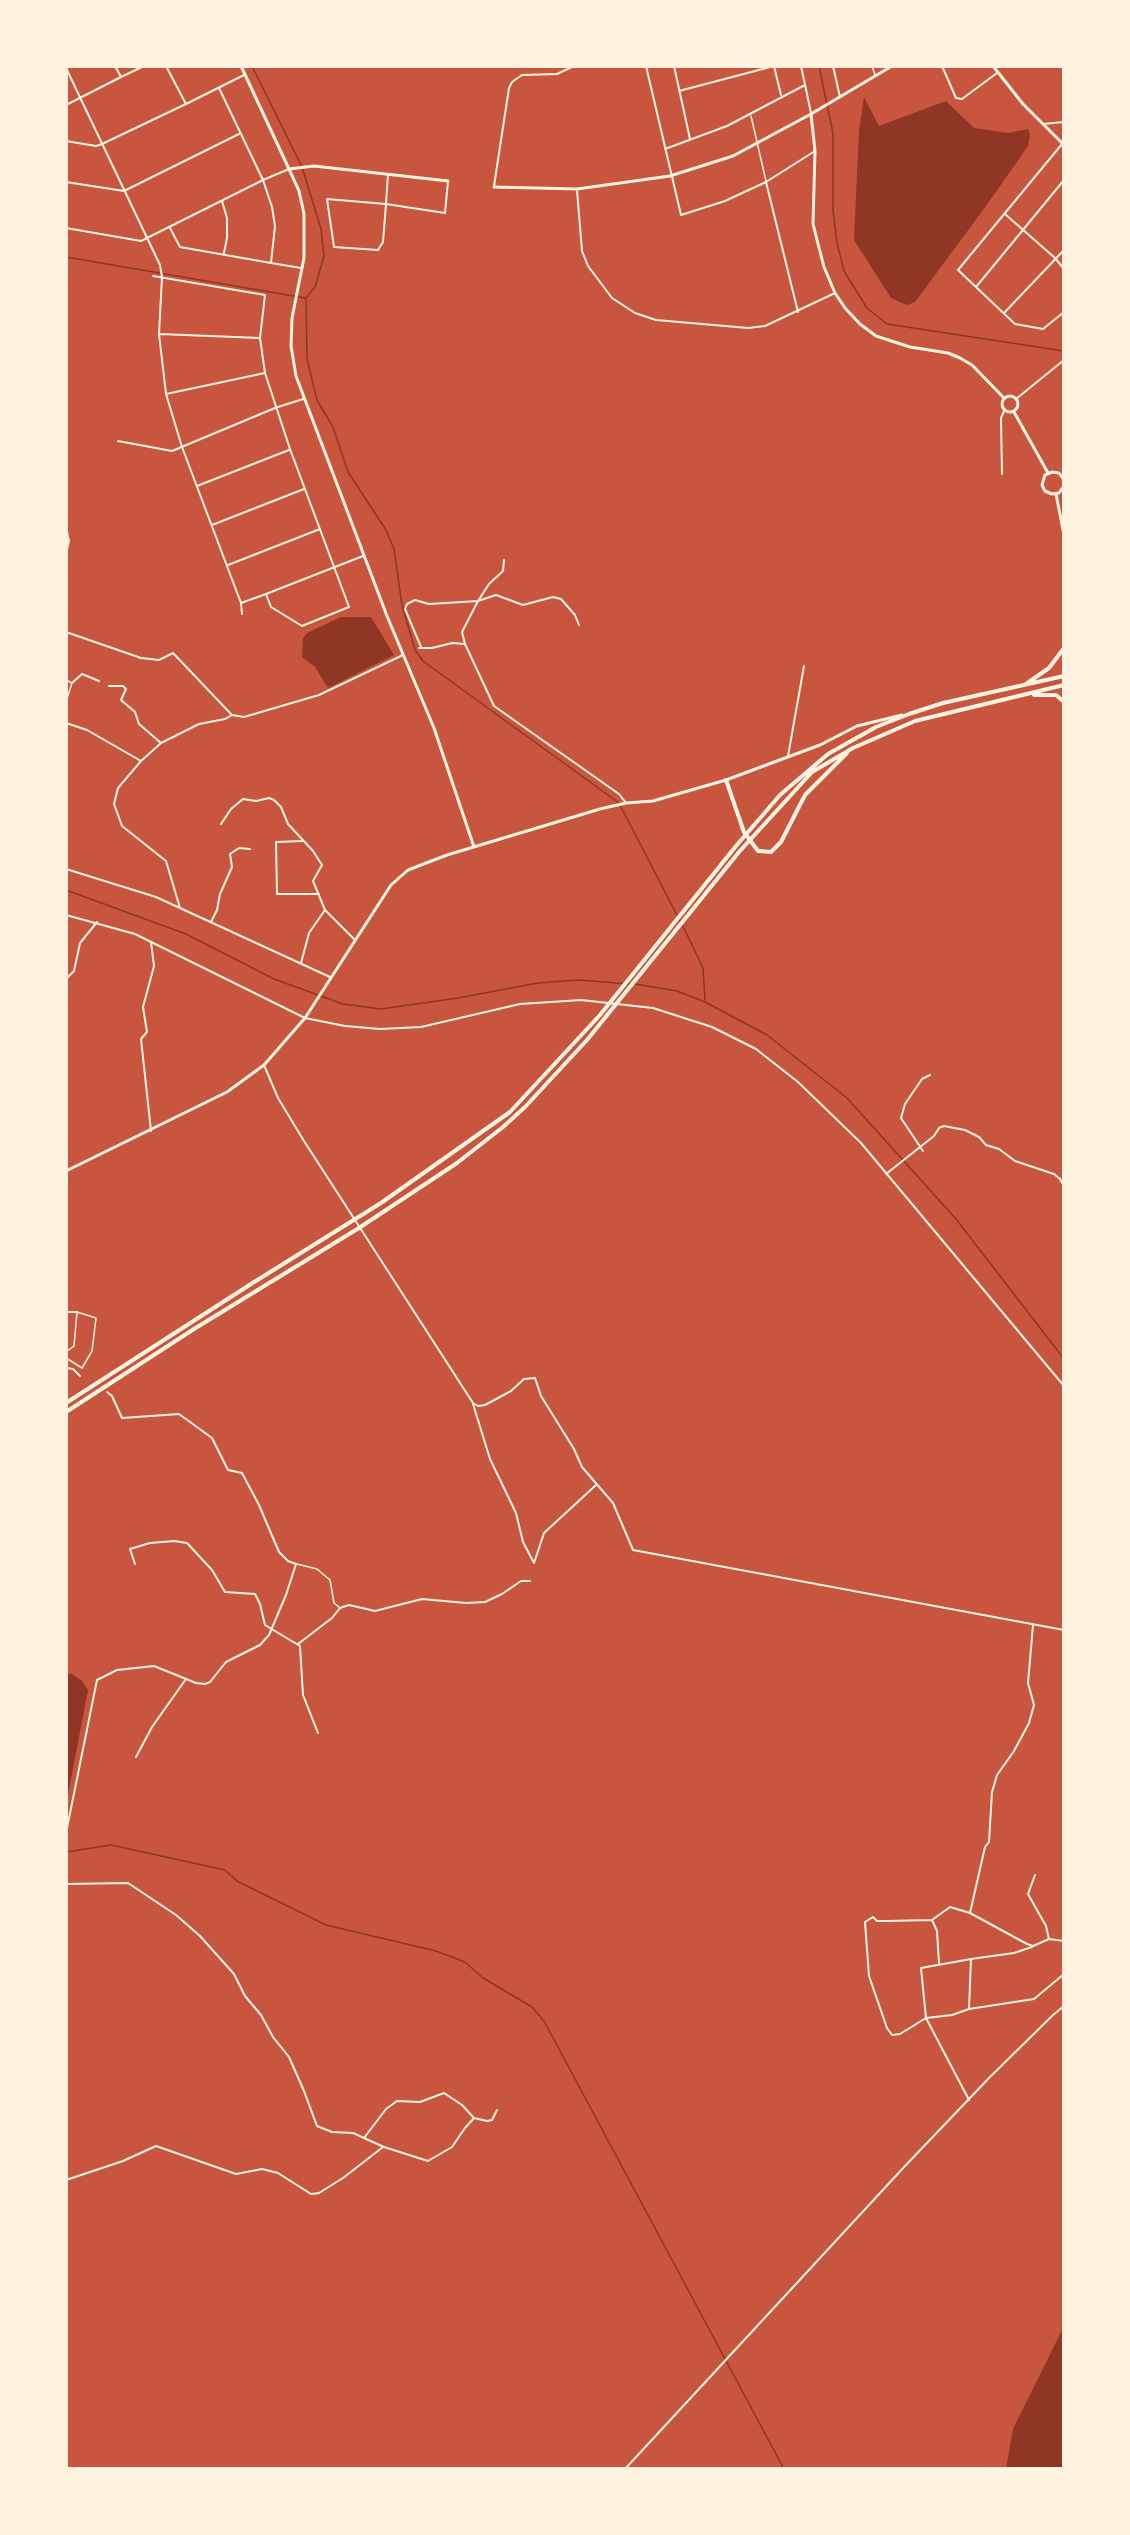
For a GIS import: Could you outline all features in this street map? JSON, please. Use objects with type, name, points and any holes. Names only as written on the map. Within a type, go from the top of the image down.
[{"type":"main road","points":[[1020,687],[1041,676],[1064,648]]},
{"type":"main road","points":[[66,1403],[354,1220],[510,1112],[600,1015],[780,795],[828,754],[876,727],[909,714],[1064,676]]},
{"type":"main road","points":[[66,1412],[203,1323],[359,1228],[457,1163],[503,1128],[525,1107],[604,1019],[739,852],[812,772],[853,748],[915,721],[1064,685]]},
{"type":"main road","points":[[1027,694],[1056,695],[1064,702]]},
{"type":"main road","points":[[726,780],[744,832],[758,852],[771,852],[781,842],[805,795],[826,771],[853,748]]},
{"type":"street","points":[[115,66],[121,77]]},
{"type":"street","points":[[66,105],[144,66]]},
{"type":"street","points":[[166,66],[186,104]]},
{"type":"street","points":[[241,66],[292,168],[304,214],[302,268],[295,302],[291,346],[296,376],[363,556],[434,728],[474,847]]},
{"type":"street","points":[[574,66],[557,74],[522,75],[512,82],[509,88],[494,187],[577,189],[670,176],[733,156],[758,144],[892,66]]},
{"type":"street","points":[[646,66],[681,215],[725,201],[766,182],[815,151]]},
{"type":"street","points":[[675,66],[691,141]]},
{"type":"street","points":[[679,91],[774,66],[781,96]]},
{"type":"street","points":[[801,66],[812,114],[815,151],[813,224],[824,267],[835,293],[860,324],[876,336],[909,347],[948,353],[960,358],[972,365],[1004,398]]},
{"type":"street","points":[[833,66],[838,98]]},
{"type":"street","points":[[872,66],[875,76]]},
{"type":"street","points":[[942,66],[956,98],[962,99],[997,73]]},
{"type":"street","points":[[993,66],[1063,145],[958,270],[1015,324],[1043,328],[1064,312]]},
{"type":"street","points":[[66,68],[160,265],[162,278],[159,334],[165,394],[196,486],[241,603],[242,614]]},
{"type":"street","points":[[66,141],[96,146],[102,144],[244,75]]},
{"type":"street","points":[[665,149],[691,141],[805,85]]},
{"type":"street","points":[[219,88],[239,134],[263,180],[273,207],[275,226],[272,263]]},
{"type":"street","points":[[750,114],[798,312]]},
{"type":"street","points":[[1042,124],[1064,122]]},
{"type":"street","points":[[66,182],[124,191],[239,134]]},
{"type":"street","points":[[66,228],[141,241],[263,180],[292,168],[314,166],[388,174],[448,181],[445,213],[386,204],[327,199],[334,246],[378,250],[383,242],[386,204],[388,174]]},
{"type":"street","points":[[976,287],[1064,180]]},
{"type":"street","points":[[577,189],[582,251],[588,266],[604,289],[621,306],[656,320],[748,328],[765,326],[835,293]]},
{"type":"street","points":[[222,201],[227,218],[224,253]]},
{"type":"street","points":[[1005,214],[1055,258],[1064,269]]},
{"type":"street","points":[[171,228],[180,246],[302,268]]},
{"type":"street","points":[[1003,313],[1064,250]]},
{"type":"street","points":[[153,276],[265,295],[260,338],[265,373],[304,489],[349,607],[302,626],[272,607],[266,594]]},
{"type":"street","points":[[159,334],[260,338]]},
{"type":"street","points":[[1016,399],[1064,360]]},
{"type":"street","points":[[165,394],[265,373]]},
{"type":"street","points":[[1002,474],[1001,418],[1004,411],[1001,403],[1009,396],[1016,399]]},
{"type":"street","points":[[118,441],[172,451],[275,408],[303,399]]},
{"type":"street","points":[[1014,412],[1018,406],[1016,399]]},
{"type":"street","points":[[1004,411],[1014,412]]},
{"type":"street","points":[[1014,412],[1048,472]]},
{"type":"street","points":[[196,486],[290,449]]},
{"type":"street","points":[[1056,494],[1045,491],[1042,484],[1043,477],[1048,472],[1056,472],[1063,477]]},
{"type":"street","points":[[1056,494],[1064,486]]},
{"type":"street","points":[[212,526],[304,489]]},
{"type":"street","points":[[1056,494],[1064,534]]},
{"type":"street","points":[[66,528],[69,541],[66,553]]},
{"type":"street","points":[[227,565],[320,529]]},
{"type":"street","points":[[241,603],[363,556]]},
{"type":"street","points":[[504,560],[503,571],[489,584],[462,632],[465,644],[494,706],[619,794],[624,804]]},
{"type":"street","points":[[465,644],[452,643],[432,648],[420,647],[405,609],[407,604],[415,600],[429,604],[478,601],[496,596],[523,605],[554,597],[561,599],[575,615],[579,625]]},
{"type":"street","points":[[66,632],[141,658],[159,660],[173,653],[232,715]]},
{"type":"street","points":[[180,908],[166,861],[122,826],[114,804],[118,788],[141,761],[161,743],[199,724],[232,715],[244,717],[319,695],[403,655]]},
{"type":"street","points":[[788,756],[804,666]]},
{"type":"street","points":[[66,702],[72,683],[82,674],[99,681]]},
{"type":"street","points":[[66,680],[72,683]]},
{"type":"street","points":[[109,686],[123,686],[126,689],[121,700],[135,712],[139,724],[161,743]]},
{"type":"street","points":[[66,1171],[227,1092],[264,1065],[306,1017],[354,939],[391,885],[408,870],[474,847],[611,807],[653,801],[726,780],[820,745],[857,726],[909,714]]},
{"type":"street","points":[[66,723],[87,730],[141,761]]},
{"type":"street","points":[[221,824],[231,809],[243,799],[256,801],[269,798],[278,804],[288,824],[322,865],[313,881],[325,910],[354,939]]},
{"type":"street","points":[[304,841],[276,842],[277,894],[319,894]]},
{"type":"street","points":[[211,922],[232,867],[230,854],[239,848],[250,849]]},
{"type":"street","points":[[66,868],[134,888],[301,963],[329,979]]},
{"type":"street","points":[[301,963],[309,933],[325,910]]},
{"type":"street","points":[[66,915],[98,922],[151,942],[306,1017],[345,1026],[380,1029],[421,1027],[520,1004],[581,1000],[629,1004],[676,1014],[712,1027],[756,1049],[798,1082],[861,1143],[1064,1386]]},
{"type":"street","points":[[66,979],[74,971],[80,943],[98,922]]},
{"type":"street","points":[[151,942],[154,966],[143,1007],[147,1032],[141,1038],[151,1131]]},
{"type":"street","points":[[264,1065],[278,1098],[473,1403],[490,1459],[516,1513],[523,1542],[534,1563],[544,1533],[596,1485]]},
{"type":"street","points":[[923,1151],[917,1147],[901,1118],[902,1111],[922,1079],[930,1075]]},
{"type":"street","points":[[886,1174],[944,1126],[965,1130],[1015,1161],[1054,1174],[1063,1184]]},
{"type":"street","points":[[66,1163],[71,1168]]},
{"type":"street","points":[[66,1312],[77,1312],[96,1318],[92,1335],[93,1344],[82,1368],[66,1358]]},
{"type":"street","points":[[66,1352],[74,1346],[77,1312]]},
{"type":"street","points":[[66,1368],[73,1369],[80,1376]]},
{"type":"street","points":[[473,1403],[478,1406],[485,1405],[511,1391],[524,1379],[535,1378],[546,1406],[574,1449],[582,1467],[613,1503],[633,1550],[1064,1630]]},
{"type":"street","points":[[107,1392],[112,1396],[122,1418],[179,1414],[212,1438],[228,1470],[242,1473],[259,1505],[279,1552],[288,1561],[317,1569],[330,1580],[334,1603],[340,1608]]},
{"type":"street","points":[[135,1564],[130,1549],[160,1542],[187,1543],[212,1570],[225,1592],[255,1594],[266,1625],[300,1646],[303,1695],[318,1732]]},
{"type":"street","points":[[66,1833],[98,1680],[117,1670],[154,1666],[186,1679],[205,1684],[210,1682],[226,1662],[260,1645],[269,1635],[296,1564]]},
{"type":"street","points":[[297,1644],[332,1618],[340,1608],[349,1605],[375,1611],[422,1599],[466,1603],[485,1602],[521,1581],[530,1581]]},
{"type":"street","points":[[970,1913],[985,1847],[989,1842],[992,1792],[997,1775],[1014,1751],[1029,1723],[1034,1705],[1028,1683],[1033,1625]]},
{"type":"street","points":[[136,1757],[152,1727],[186,1679]]},
{"type":"street","points":[[1035,1875],[1028,1894],[1046,1926],[1049,1939]]},
{"type":"street","points":[[66,1884],[128,1883],[176,1915],[200,1936],[226,1965],[295,2068],[317,2126],[332,2132],[352,2133],[384,2147],[428,2161],[452,2147],[474,2118]]},
{"type":"street","points":[[1034,1946],[970,1913],[950,1907],[932,1920],[887,1922],[877,1921],[873,1917],[864,1924],[869,1976],[887,2028],[892,2035],[900,2034],[926,2018],[1034,1999],[1064,1974]]},
{"type":"street","points":[[932,1920],[937,1931],[939,1964]]},
{"type":"street","points":[[969,2100],[926,2018],[921,1968],[1014,1953],[1049,1939],[1064,1941]]},
{"type":"street","points":[[969,2009],[971,1959]]},
{"type":"street","points":[[625,2469],[969,2100],[1053,2014],[1064,2006]]},
{"type":"street","points":[[364,2138],[386,2109],[397,2101],[420,2102],[444,2093],[462,2105],[474,2118],[492,2120],[497,2110]]},
{"type":"street","points":[[66,2180],[132,2157],[156,2146],[236,2174],[262,2169],[278,2173],[311,2194],[319,2193],[343,2178],[384,2147]]},
{"type":"shaded area","points":[[864,97],[879,126],[946,101],[974,128],[1008,133],[1028,129],[1030,135],[1028,146],[986,206],[915,302],[907,305],[891,298],[854,240],[859,131]]},
{"type":"shaded area","points":[[341,617],[371,617],[394,655],[328,688],[315,667],[302,657],[303,638],[307,633]]},
{"type":"shaded area","points":[[66,1674],[72,1674],[82,1681],[88,1690],[66,1805]]},
{"type":"shaded area","points":[[1064,2326],[1064,2469],[1006,2469],[1013,2429]]},
{"type":"waterway","points":[[252,66],[302,167],[321,229],[324,256],[315,287],[306,298],[307,359],[317,400],[333,427],[348,472],[386,530],[394,549],[402,605],[415,650],[423,661],[619,803],[680,921]]},
{"type":"waterway","points":[[819,66],[833,133],[833,211],[837,243],[844,271],[867,308],[887,324],[1064,351]]},
{"type":"waterway","points":[[66,257],[305,298]]},
{"type":"waterway","points":[[66,890],[186,934],[274,979],[343,1004],[381,1009],[538,983],[578,980],[630,984]]},
{"type":"waterway","points":[[683,926],[703,968],[705,1000]]},
{"type":"waterway","points":[[635,984],[677,991],[705,1002],[767,1035],[847,1098],[956,1219],[1064,1359]]},
{"type":"waterway","points":[[66,1852],[111,1845],[225,1870],[237,1881],[326,1925],[436,1951],[465,1962],[483,1978],[532,2007],[544,2021],[784,2469]]}]
